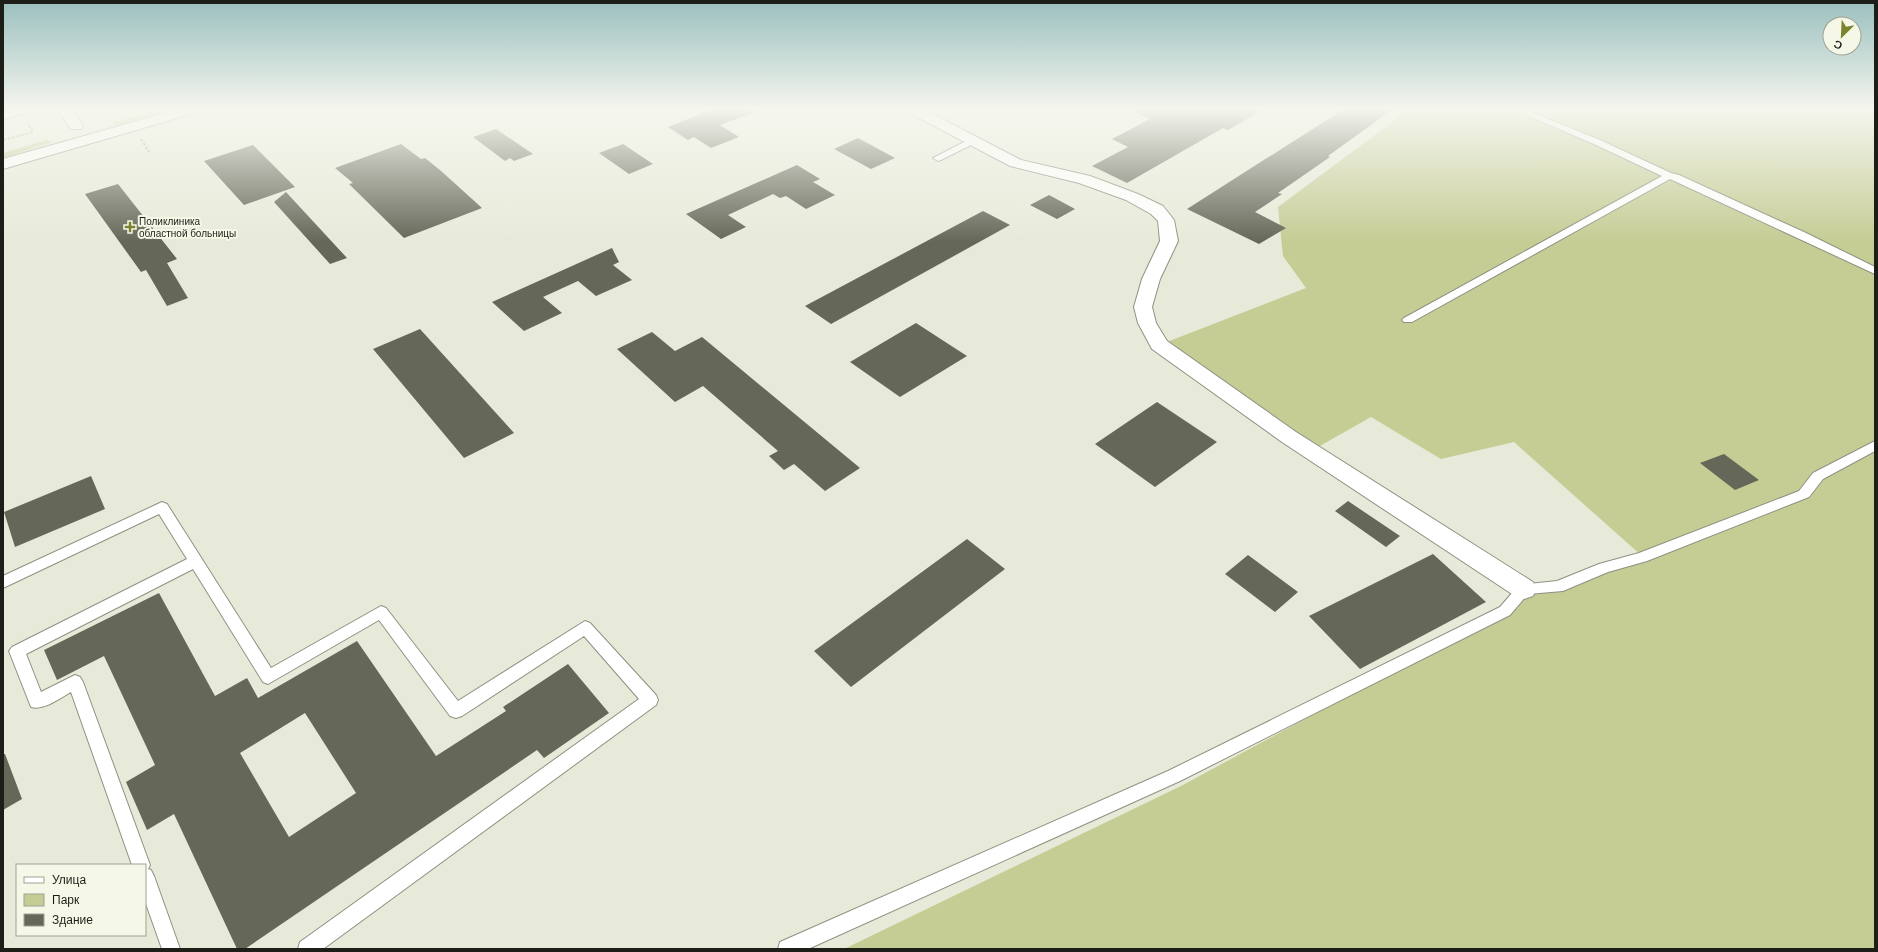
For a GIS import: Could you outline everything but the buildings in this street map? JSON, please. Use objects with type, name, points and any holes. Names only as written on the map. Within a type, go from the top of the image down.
[{"type":"street","points":[[3,164],[27,153]]},
{"type":"street","points":[[999,153],[1016,163],[1084,179],[1132,197],[1157,210],[1166,220],[1169,241],[1151,279],[1143,307],[1147,323],[1159,345],[1289,437],[1524,589]]},
{"type":"lane","points":[[938,158],[947,153]]},
{"type":"lane","points":[[1621,153],[1802,235],[1875,271]]},
{"type":"lane","points":[[1408,320],[1669,176]]},
{"type":"lane","points":[[787,949],[1174,776],[1505,611],[1524,589],[1558,588],[1604,568],[1642,557],[1804,494],[1818,476],[1875,445]]},
{"type":"lane","points":[[3,582],[162,507],[268,677],[381,612],[456,711],[585,627],[650,700],[307,949]]},
{"type":"lane","points":[[141,864],[75,682],[37,702],[17,651],[196,561]]},
{"type":"lane","points":[[146,879],[171,949]]},
{"type":"green space","points":[[3,153],[17,153],[3,158]]},
{"type":"green space","points":[[1350,153],[1875,153],[1875,949],[844,949],[1181,786],[1505,611],[1524,589],[1558,587],[1642,556],[1514,442],[1441,459],[1371,417],[1311,451],[1159,345],[1306,288],[1283,256],[1278,207]]},
{"type":"place","name":"Поликлиника областной больницы","points":[[130,227]]}]
